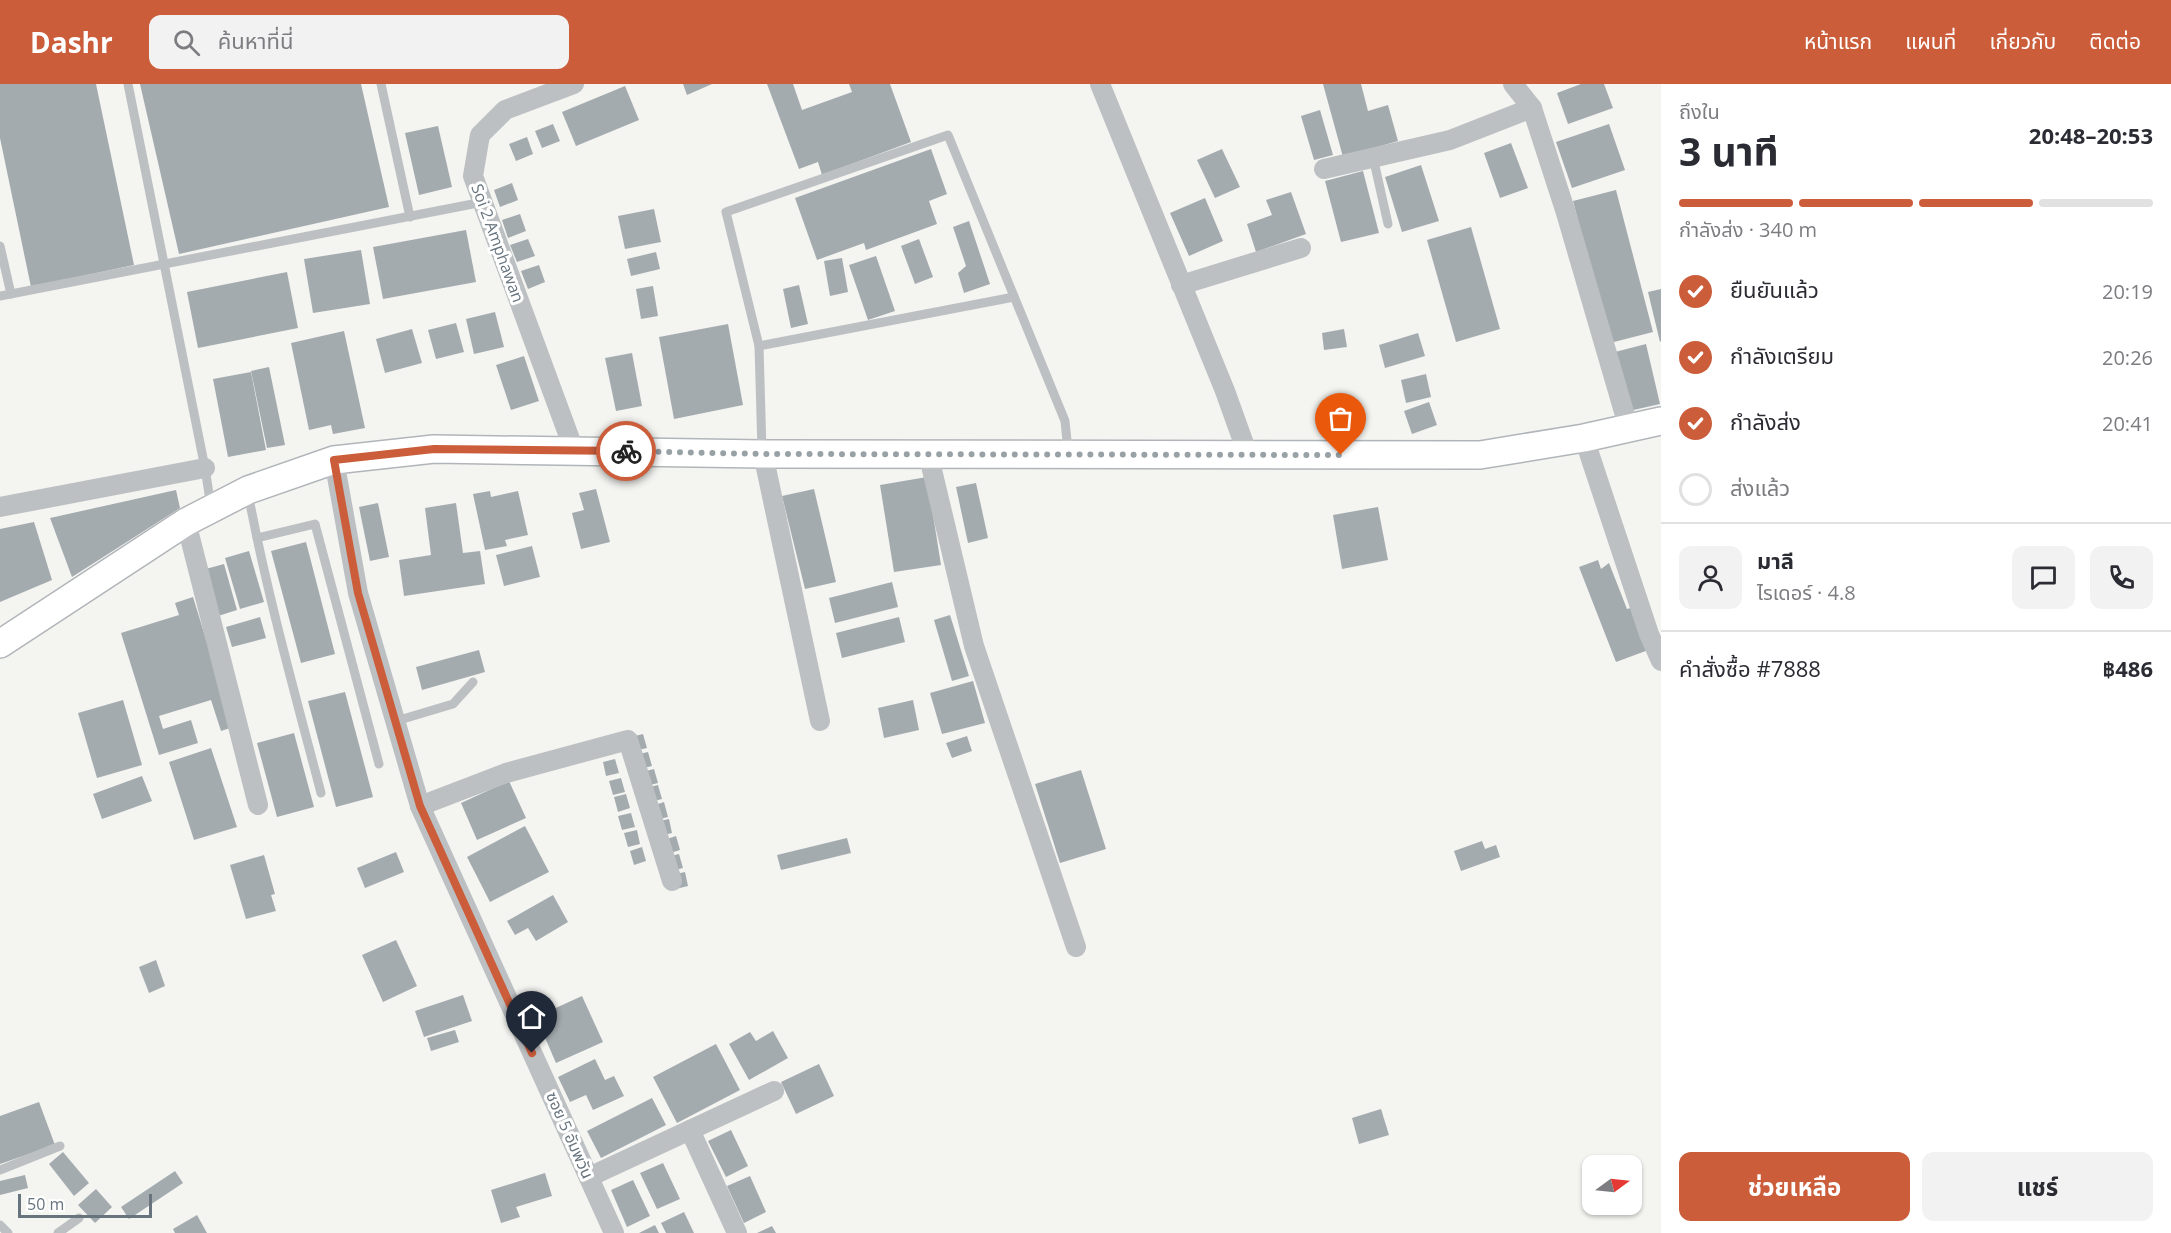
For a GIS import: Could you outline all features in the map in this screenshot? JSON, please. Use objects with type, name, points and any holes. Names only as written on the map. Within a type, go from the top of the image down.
[{"type":"street","name":"Soi 2 Amphawan","points":[[574,84],[528,92],[505,110],[480,135],[473,176],[574,450]]},
{"type":"street","points":[[1100,84],[1225,391],[1248,455]]},
{"type":"street","points":[[1513,84],[1532,108],[1566,213],[1629,429]]},
{"type":"street","points":[[1324,169],[1450,140],[1532,108]]},
{"type":"street","points":[[1182,285],[1301,248]]},
{"type":"street","points":[[0,644],[186,522],[248,490],[334,460],[434,449],[762,454],[1480,455],[1584,438],[1661,421]]},
{"type":"street","points":[[1584,438],[1649,634],[1661,661]]},
{"type":"street","points":[[928,453],[974,646],[1076,947]]},
{"type":"street","points":[[762,454],[820,721]]},
{"type":"street","name":"ซอย 5 อัมพวัน","points":[[334,460],[358,593],[420,806],[614,1233]]},
{"type":"street","points":[[0,507],[205,468]]},
{"type":"street","points":[[186,522],[258,805]]},
{"type":"street","points":[[420,806],[506,773],[628,740],[672,881]]},
{"type":"street","points":[[589,1177],[774,1091]]},
{"type":"street","points":[[690,1130],[737,1233]]},
{"type":"lane","points":[[128,84],[212,509]]},
{"type":"lane","points":[[381,84],[410,217]]},
{"type":"lane","points":[[762,454],[759,346],[726,212],[948,135],[1065,421],[1069,454]]},
{"type":"lane","points":[[1373,158],[1388,224]]},
{"type":"lane","points":[[0,296],[483,202]]},
{"type":"lane","points":[[0,246],[11,294]]},
{"type":"lane","points":[[759,346],[1014,297]]},
{"type":"lane","points":[[248,490],[257,538],[321,793]]},
{"type":"lane","points":[[257,538],[315,524],[379,764]]},
{"type":"lane","points":[[396,722],[453,704],[473,682]]},
{"type":"lane","points":[[0,1170],[60,1146]]},
{"type":"lane","points":[[58,1233],[79,1218]]},
{"type":"lane","points":[[0,1226],[8,1233]]},
{"type":"building","points":[[0,84],[96,84],[134,265],[31,287],[0,138]]},
{"type":"building","points":[[140,84],[361,84],[389,207],[179,254]]},
{"type":"building","points":[[683,84],[712,84],[687,95]]},
{"type":"building","points":[[767,84],[793,84],[802,110],[852,92],[849,84],[890,84],[911,142],[822,175],[818,162],[799,169]]},
{"type":"building","points":[[1323,84],[1361,84],[1368,111],[1388,105],[1398,141],[1343,157]]},
{"type":"building","points":[[1581,84],[1604,84],[1613,108],[1568,124],[1557,93]]},
{"type":"building","points":[[625,86],[639,120],[576,146],[562,112]]},
{"type":"building","points":[[1320,110],[1333,155],[1314,160],[1301,116]]},
{"type":"building","points":[[553,124],[560,141],[542,148],[535,131]]},
{"type":"building","points":[[1609,124],[1625,170],[1572,188],[1556,142]]},
{"type":"building","points":[[438,126],[452,187],[419,195],[405,133]]},
{"type":"building","points":[[527,137],[533,154],[516,161],[509,144]]},
{"type":"building","points":[[1511,143],[1528,188],[1500,198],[1484,153]]},
{"type":"building","points":[[931,149],[947,194],[929,201],[937,224],[866,250],[864,243],[817,260],[795,198]]},
{"type":"building","points":[[1222,149],[1240,187],[1215,198],[1197,160]]},
{"type":"building","points":[[1421,165],[1439,221],[1402,232],[1385,177]]},
{"type":"building","points":[[1363,171],[1379,233],[1341,242],[1325,181]]},
{"type":"building","points":[[512,183],[518,200],[500,207],[494,190]]},
{"type":"building","points":[[1616,190],[1653,332],[1610,343],[1573,201]]},
{"type":"building","points":[[1291,192],[1306,234],[1256,252],[1247,224],[1272,215],[1266,200]]},
{"type":"building","points":[[1205,198],[1223,241],[1189,256],[1170,213]]},
{"type":"building","points":[[654,209],[661,242],[625,249],[618,216]]},
{"type":"building","points":[[520,214],[526,231],[508,238],[502,220]]},
{"type":"building","points":[[969,221],[990,284],[964,293],[958,273],[966,266],[953,227]]},
{"type":"building","points":[[1471,227],[1500,329],[1456,342],[1427,240]]},
{"type":"building","points":[[466,230],[476,282],[383,299],[373,247]]},
{"type":"building","points":[[528,239],[535,256],[517,262],[510,245]]},
{"type":"building","points":[[919,239],[933,277],[915,284],[901,246]]},
{"type":"building","points":[[361,250],[370,304],[313,313],[304,259]]},
{"type":"building","points":[[656,252],[660,269],[631,276],[627,259]]},
{"type":"building","points":[[876,256],[895,311],[868,320],[849,265]]},
{"type":"building","points":[[842,258],[848,292],[830,296],[824,261]]},
{"type":"building","points":[[539,265],[545,282],[528,289],[521,271]]},
{"type":"building","points":[[287,272],[298,328],[198,348],[187,292]]},
{"type":"building","points":[[799,285],[808,324],[791,328],[783,289]]},
{"type":"building","points":[[653,286],[658,316],[641,319],[636,289]]},
{"type":"building","points":[[1661,289],[1661,341],[1660,342],[1648,292]]},
{"type":"building","points":[[495,312],[504,347],[474,354],[466,319]]},
{"type":"building","points":[[456,323],[464,352],[436,359],[428,330]]},
{"type":"building","points":[[728,324],[743,405],[674,419],[659,337]]},
{"type":"building","points":[[412,329],[422,363],[385,373],[376,339]]},
{"type":"building","points":[[1344,329],[1347,347],[1324,350],[1322,333]]},
{"type":"building","points":[[344,331],[365,428],[333,434],[331,425],[309,430],[291,343]]},
{"type":"building","points":[[1418,333],[1425,356],[1385,368],[1379,345]]},
{"type":"building","points":[[1646,344],[1660,404],[1629,411],[1615,352]]},
{"type":"building","points":[[632,353],[642,406],[616,411],[605,358]]},
{"type":"building","points":[[524,356],[539,401],[511,410],[496,365]]},
{"type":"building","points":[[269,367],[285,445],[267,448],[251,371]]},
{"type":"building","points":[[251,372],[266,450],[228,457],[213,379]]},
{"type":"building","points":[[1426,374],[1431,397],[1406,403],[1401,380]]},
{"type":"building","points":[[1335,401],[1361,404],[1359,418],[1334,415]]},
{"type":"building","points":[[1429,402],[1437,425],[1412,434],[1404,411]]},
{"type":"building","points":[[927,477],[941,565],[894,572],[880,485]]},
{"type":"building","points":[[976,483],[988,538],[968,543],[956,487]]},
{"type":"building","points":[[596,489],[610,542],[581,549],[572,513],[584,510],[579,493]]},
{"type":"building","points":[[814,489],[836,582],[805,589],[782,496]]},
{"type":"building","points":[[176,490],[180,508],[72,577],[50,518]]},
{"type":"building","points":[[490,491],[491,497],[518,491],[528,535],[505,540],[507,546],[485,550],[473,494]]},
{"type":"building","points":[[378,503],[389,557],[370,561],[359,507]]},
{"type":"building","points":[[456,503],[463,553],[480,551],[485,584],[404,596],[399,560],[431,555],[425,508]]},
{"type":"building","points":[[1378,507],[1388,560],[1342,569],[1333,515]]},
{"type":"building","points":[[34,522],[52,580],[0,602],[0,529]]},
{"type":"building","points":[[306,542],[335,654],[301,663],[271,551]]},
{"type":"building","points":[[532,546],[540,577],[504,586],[496,555]]},
{"type":"building","points":[[249,551],[264,602],[240,609],[225,558]]},
{"type":"building","points":[[1598,560],[1601,569],[1609,563],[1627,609],[1634,607],[1651,649],[1616,662],[1579,567]]},
{"type":"building","points":[[224,564],[237,610],[215,617],[202,570]]},
{"type":"building","points":[[892,582],[898,607],[835,623],[829,598]]},
{"type":"building","points":[[193,597],[233,727],[221,731],[211,700],[159,716],[163,729],[191,720],[198,743],[159,755],[121,633],[179,615],[175,603]]},
{"type":"building","points":[[950,615],[969,676],[952,681],[934,620]]},
{"type":"building","points":[[260,617],[266,638],[232,647],[226,627]]},
{"type":"building","points":[[899,617],[905,642],[842,658],[836,633]]},
{"type":"building","points":[[479,650],[485,672],[422,690],[416,667]]},
{"type":"building","points":[[973,681],[985,723],[942,734],[930,693]]},
{"type":"building","points":[[345,692],[373,797],[336,807],[308,701]]},
{"type":"building","points":[[123,700],[142,765],[97,778],[78,713]]},
{"type":"building","points":[[913,700],[919,730],[884,738],[878,708]]},
{"type":"building","points":[[294,733],[314,807],[277,817],[257,743]]},
{"type":"building","points":[[643,734],[647,748],[634,751],[631,737]]},
{"type":"building","points":[[967,736],[972,751],[952,758],[946,743]]},
{"type":"building","points":[[211,748],[237,827],[194,840],[169,762]]},
{"type":"building","points":[[648,752],[652,766],[639,769],[635,755]]},
{"type":"building","points":[[615,759],[619,773],[606,776],[603,762]]},
{"type":"building","points":[[654,769],[658,783],[646,786],[642,772]]},
{"type":"building","points":[[1081,770],[1106,849],[1060,863],[1035,784]]},
{"type":"building","points":[[142,776],[152,801],[102,819],[93,794]]},
{"type":"building","points":[[621,778],[625,792],[613,795],[609,781]]},
{"type":"building","points":[[509,781],[526,818],[477,840],[461,803]]},
{"type":"building","points":[[658,785],[662,799],[650,802],[646,788]]},
{"type":"building","points":[[626,794],[630,808],[618,812],[614,797]]},
{"type":"building","points":[[664,802],[668,817],[655,820],[652,806]]},
{"type":"building","points":[[631,813],[635,827],[622,830],[618,816]]},
{"type":"building","points":[[669,819],[672,833],[660,836],[656,822]]},
{"type":"building","points":[[525,826],[549,872],[490,902],[467,857]]},
{"type":"building","points":[[637,830],[640,844],[628,847],[624,833]]},
{"type":"building","points":[[676,836],[680,850],[667,854],[664,840]]},
{"type":"building","points":[[847,838],[851,853],[781,870],[777,855]]},
{"type":"building","points":[[1482,841],[1485,849],[1496,845],[1500,857],[1461,871],[1454,851]]},
{"type":"building","points":[[642,847],[646,861],[634,865],[630,851]]},
{"type":"building","points":[[396,852],[404,872],[365,888],[357,868]]},
{"type":"building","points":[[679,854],[683,868],[671,871],[667,857]]},
{"type":"building","points":[[264,855],[275,894],[271,895],[276,911],[246,919],[230,865]]},
{"type":"building","points":[[685,872],[688,886],[676,889],[672,875]]},
{"type":"building","points":[[553,895],[568,922],[536,941],[528,928],[515,935],[507,921]]},
{"type":"building","points":[[396,940],[417,986],[383,1002],[362,955]]},
{"type":"building","points":[[156,960],[165,986],[149,993],[139,967]]},
{"type":"building","points":[[463,995],[472,1021],[424,1037],[415,1011]]},
{"type":"building","points":[[582,996],[603,1042],[556,1063],[536,1017]]},
{"type":"building","points":[[455,1030],[459,1042],[431,1051],[427,1038]]},
{"type":"building","points":[[773,1031],[788,1058],[749,1080],[729,1044],[750,1032],[756,1041]]},
{"type":"building","points":[[716,1044],[740,1090],[677,1123],[653,1077]]},
{"type":"building","points":[[595,1059],[605,1080],[614,1076],[624,1096],[593,1110],[586,1095],[570,1102],[558,1077]]},
{"type":"building","points":[[819,1064],[834,1096],[796,1114],[781,1082]]},
{"type":"building","points":[[652,1098],[666,1125],[601,1158],[587,1131]]},
{"type":"building","points":[[39,1102],[55,1145],[0,1164],[0,1116]]},
{"type":"building","points":[[1381,1109],[1389,1135],[1359,1144],[1352,1118]]},
{"type":"building","points":[[731,1130],[748,1166],[726,1177],[708,1141]]},
{"type":"building","points":[[63,1152],[89,1183],[74,1196],[49,1164]]},
{"type":"building","points":[[663,1163],[680,1199],[657,1209],[640,1173]]},
{"type":"building","points":[[175,1171],[183,1183],[129,1219],[121,1207]]},
{"type":"building","points":[[545,1173],[552,1196],[516,1207],[520,1217],[501,1223],[491,1190]]},
{"type":"building","points":[[25,1175],[28,1188],[0,1195],[0,1181]]},
{"type":"building","points":[[750,1176],[766,1212],[744,1223],[727,1186]]},
{"type":"building","points":[[633,1180],[650,1216],[627,1227],[611,1190]]},
{"type":"building","points":[[96,1189],[112,1207],[95,1223],[78,1205]]},
{"type":"building","points":[[684,1212],[694,1233],[666,1233],[661,1223]]},
{"type":"building","points":[[197,1215],[207,1233],[175,1233],[173,1229]]},
{"type":"building","points":[[655,1225],[659,1233],[639,1233]]},
{"type":"building","points":[[772,1226],[776,1233],[757,1233]]},
{"type":"way so far","points":[[626,451],[762,454],[1341,455]]},
{"type":"route","points":[[532,1053],[420,806],[358,593],[334,460],[434,449],[626,451]]}]
